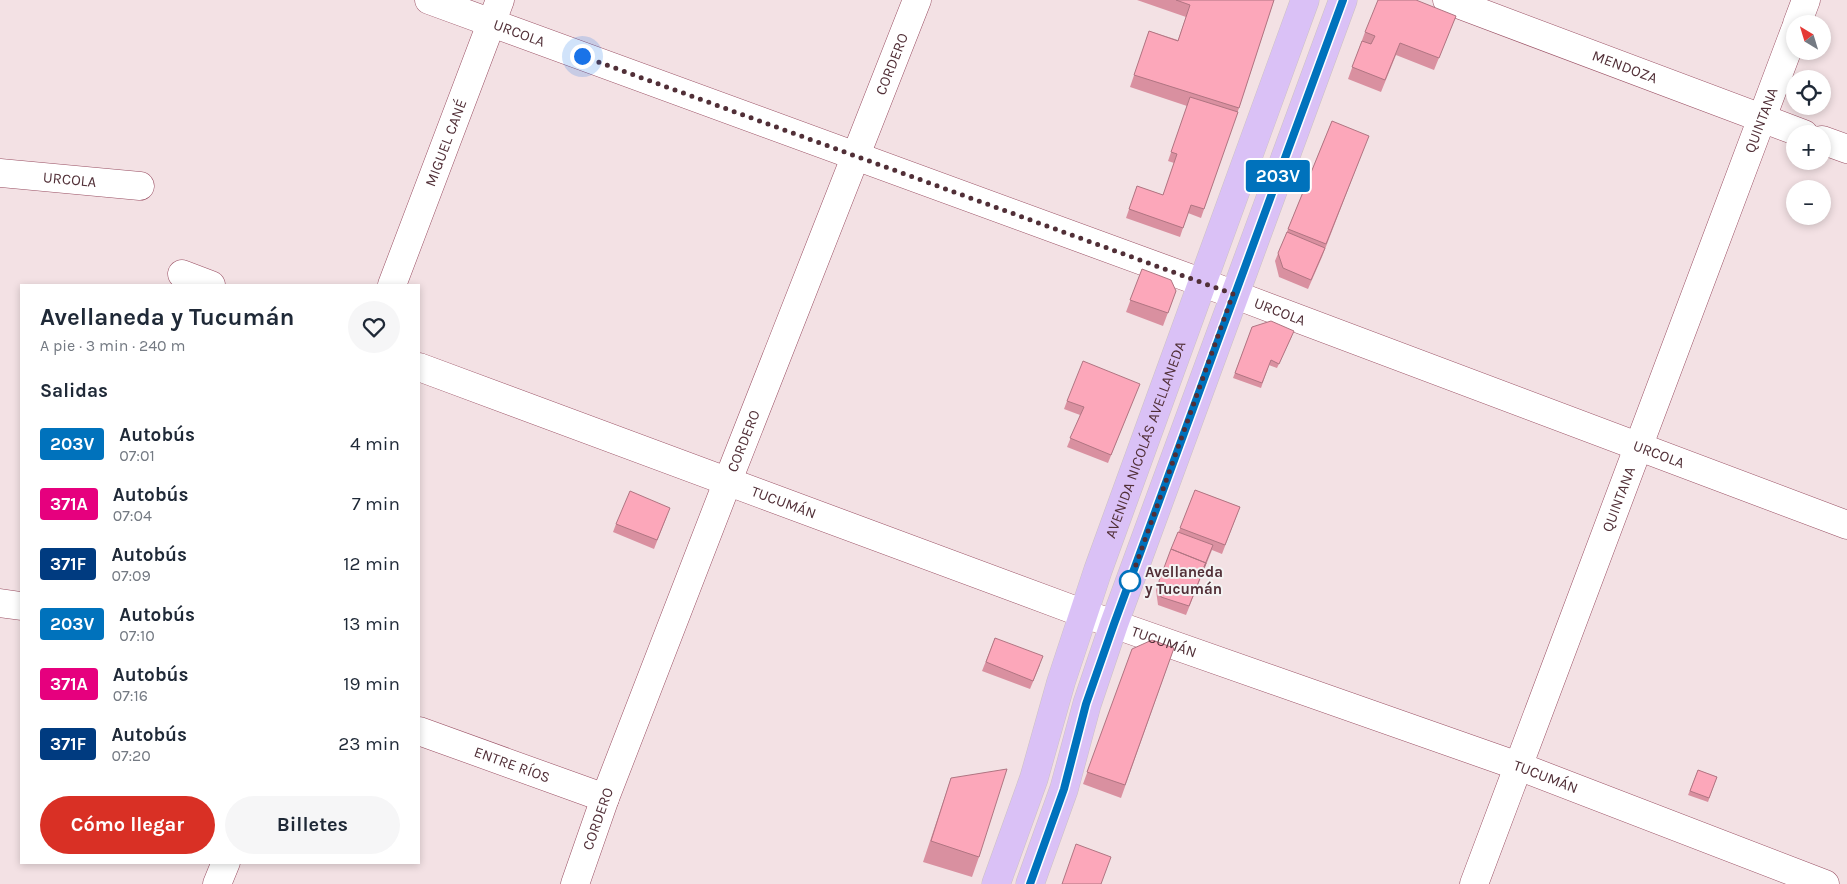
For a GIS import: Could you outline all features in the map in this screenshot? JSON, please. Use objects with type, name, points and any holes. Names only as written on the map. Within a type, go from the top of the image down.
[{"type":"main road","name":"AVENIDA NICOLÁS AVELLANEDA","points":[[996,884],[1034,778],[1061,682],[1098,570],[1305,0]]},
{"type":"main road","points":[[1030,884],[1064,789],[1086,704],[1114,624],[1233,294],[1343,0]]},
{"type":"street","name":"URCOLA","points":[[429,0],[495,12],[855,156],[1233,294],[1847,525]]},
{"type":"street","name":"CORDERO","points":[[575,884],[605,798],[917,0]]},
{"type":"street","name":"MENDOZA","points":[[1446,0],[1786,128]]},
{"type":"street","points":[[1800,15],[1806,0]]},
{"type":"street","name":"MIGUEL CANÉ","points":[[392,284],[495,12]]},
{"type":"street","name":"QUINTANA","points":[[1474,884],[1786,54]]},
{"type":"street","points":[[1831,143],[1847,149]]},
{"type":"street","name":"URCOLA","points":[[0,174],[140,186]]},
{"type":"street","points":[[182,274],[208,284]]},
{"type":"street","name":"TUCUMÁN","points":[[420,367],[727,483],[1085,614],[1518,766],[1825,884]]},
{"type":"street","points":[[0,603],[20,606]]},
{"type":"street","name":"ENTRE RÍOS","points":[[420,731],[605,798]]},
{"type":"street","points":[[218,884],[225,864]]},
{"type":"building","points":[[1176,0],[1274,0],[1239,108],[1134,75],[1149,31],[1178,41],[1190,5]]},
{"type":"building","points":[[1378,0],[1416,0],[1456,16],[1439,58],[1400,43],[1385,80],[1352,67],[1362,41],[1371,44],[1375,36],[1365,32]]},
{"type":"building","points":[[1190,97],[1238,112],[1204,209],[1191,205],[1183,228],[1129,209],[1137,186],[1163,195],[1177,154],[1171,152]]},
{"type":"building","points":[[1332,121],[1369,136],[1326,244],[1288,229]]},
{"type":"building","points":[[1287,232],[1325,248],[1311,280],[1283,268],[1278,253]]},
{"type":"building","points":[[1142,269],[1171,280],[1176,291],[1168,313],[1130,300]]},
{"type":"building","points":[[1271,321],[1294,331],[1279,364],[1271,360],[1262,383],[1235,373],[1252,327]]},
{"type":"building","points":[[1083,361],[1140,384],[1111,455],[1070,438],[1084,407],[1067,401]]},
{"type":"building","points":[[1195,490],[1240,507],[1225,545],[1180,528]]},
{"type":"building","points":[[630,491],[670,508],[657,540],[616,524]]},
{"type":"building","points":[[1178,532],[1213,545],[1206,563],[1171,549]]},
{"type":"building","points":[[1171,549],[1206,563],[1189,606],[1161,597],[1159,581]]},
{"type":"building","points":[[995,638],[1043,656],[1033,681],[986,662]]},
{"type":"building","points":[[1152,640],[1174,648],[1125,785],[1087,772],[1132,649]]},
{"type":"building","points":[[1007,769],[979,857],[931,841],[951,778]]},
{"type":"building","points":[[1698,770],[1717,777],[1709,798],[1690,791]]},
{"type":"building","points":[[1076,844],[1111,857],[1101,884],[1062,884]]},
{"type":"bus line","name":"203V","points":[[1030,884],[1064,789],[1086,704],[1114,624],[1233,294],[1343,0]]},
{"type":"place","name":"Avellaneda y Tucumán","points":[[1130,581]]},
{"type":"route","points":[[582,56],[1233,294],[1128,587],[1130,581]]}]
